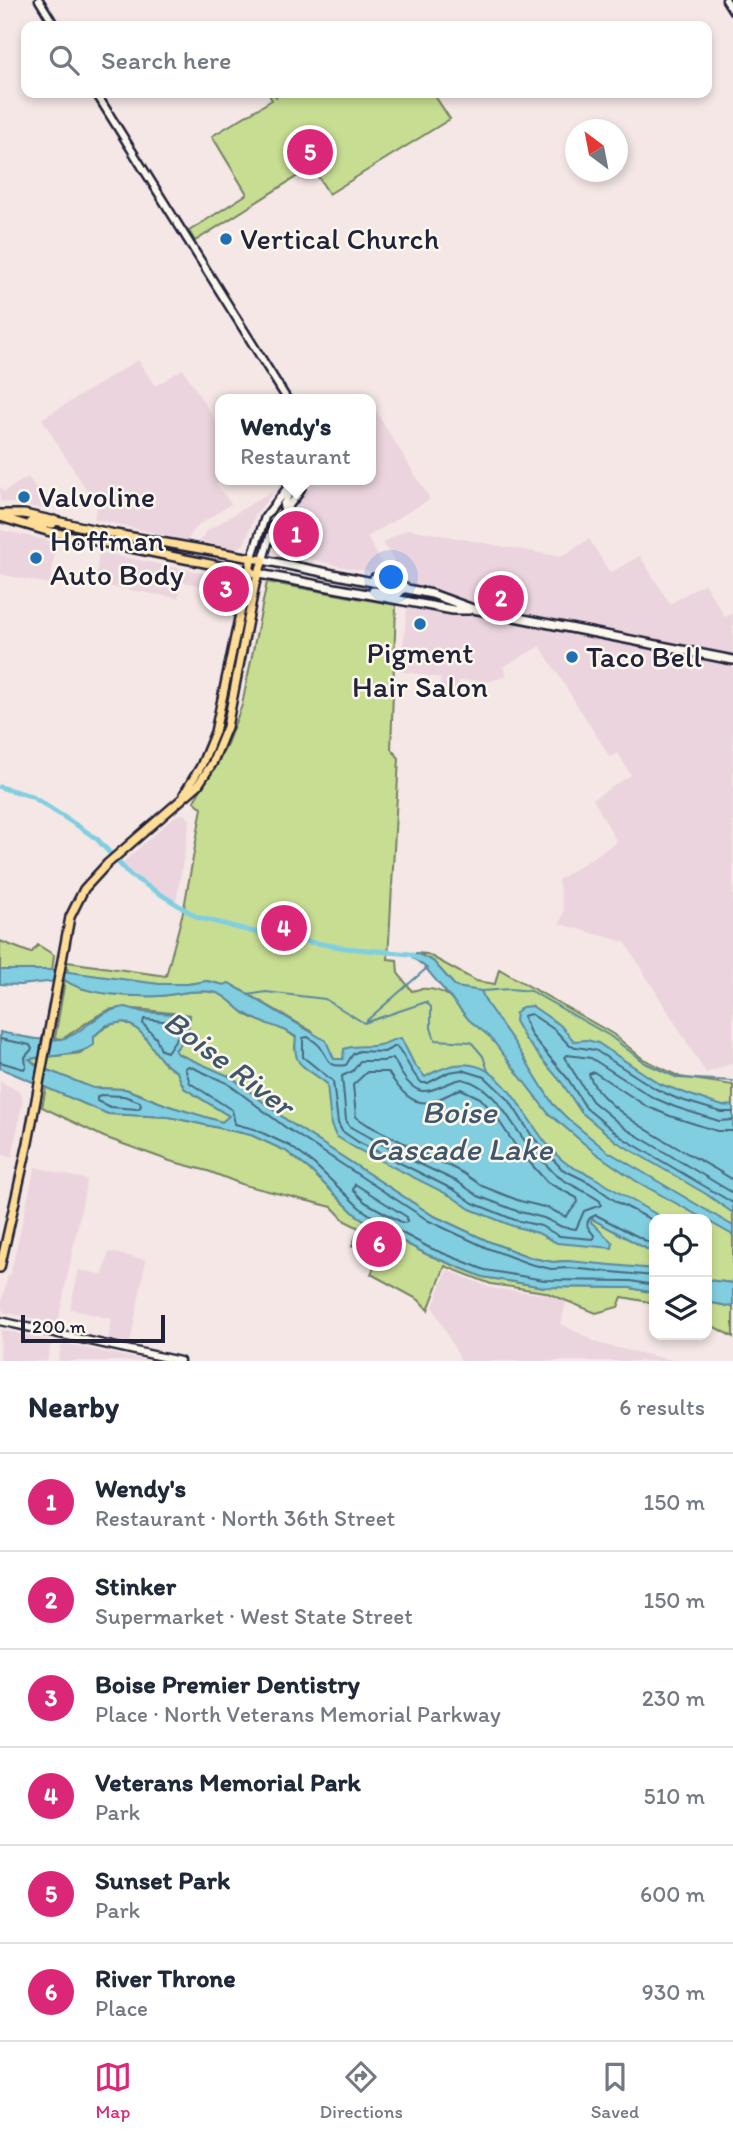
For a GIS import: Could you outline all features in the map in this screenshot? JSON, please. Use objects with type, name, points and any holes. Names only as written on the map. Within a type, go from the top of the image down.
[{"type":"main road","points":[[0,515],[24,514],[112,533],[405,587],[473,609],[733,660]]},
{"type":"main road","points":[[0,515],[19,523],[85,539],[248,572],[453,610],[473,609]]},
{"type":"main road","points":[[19,523],[49,526],[54,520]]},
{"type":"main road","points":[[85,539],[88,533],[112,533]]},
{"type":"main road","points":[[180,801],[201,766],[215,732],[252,558]]},
{"type":"main road","points":[[0,1268],[35,1105],[70,917],[84,889],[107,864],[198,785],[221,745],[263,559]]},
{"type":"main road","points":[[358,579],[383,578],[388,576],[393,568]]},
{"type":"main road","points":[[357,591],[398,594],[405,587]]},
{"type":"street","points":[[38,0],[52,21]]},
{"type":"street","points":[[726,0],[733,11]]},
{"type":"street","points":[[99,98],[284,394]]},
{"type":"street","points":[[252,558],[262,522],[290,485]]},
{"type":"street","points":[[284,510],[283,505],[291,485]]},
{"type":"street","points":[[263,559],[273,526],[299,493],[301,485]]},
{"type":"street","points":[[0,1321],[180,1361]]},
{"type":"shaded area","points":[[138,360],[155,386],[183,369],[215,420],[215,485],[231,504],[200,524],[185,540],[94,519],[100,494],[87,491],[42,419]]},
{"type":"shaded area","points":[[376,412],[430,499],[367,537],[384,567],[384,572],[377,573],[274,550],[276,538],[284,522],[300,502],[308,485],[376,485]]},
{"type":"shaded area","points":[[28,477],[50,510],[0,501],[0,487],[4,492]]},
{"type":"shaded area","points":[[274,492],[256,513],[244,544],[236,549],[200,541],[207,531]]},
{"type":"shaded area","points":[[408,529],[561,557],[589,539],[610,573],[640,556],[670,604],[704,583],[725,617],[733,613],[733,1063],[706,1073],[625,942],[560,924],[564,911],[558,880],[617,842],[593,799],[631,775],[618,753],[610,757],[540,646],[503,667],[507,676],[481,684],[479,680],[459,681],[457,690],[438,691],[441,678],[400,671],[410,585],[383,543]]},
{"type":"shaded area","points":[[0,530],[56,542],[50,584],[0,574]]},
{"type":"shaded area","points":[[98,554],[233,579],[237,589],[233,608],[209,603],[211,587],[182,582],[178,598],[100,585],[97,580]]},
{"type":"shaded area","points":[[185,814],[190,820],[176,902],[120,865],[175,816]]},
{"type":"shaded area","points":[[0,1081],[21,1093],[23,1099],[12,1157],[0,1154]]},
{"type":"shaded area","points":[[35,1167],[87,1180],[58,1322],[52,1323],[4,1312],[0,1307],[10,1276]]},
{"type":"shaded area","points":[[109,1252],[146,1260],[130,1344],[108,1339],[112,1319],[70,1309],[79,1270],[103,1275]]},
{"type":"shaded area","points":[[447,1270],[490,1288],[550,1295],[566,1302],[561,1324],[600,1344],[675,1361],[461,1361],[433,1307]]},
{"type":"shaded area","points":[[1,1330],[48,1340],[51,1344],[47,1361],[0,1361]]},
{"type":"shaded area","points":[[66,1344],[147,1361],[58,1361],[61,1347]]},
{"type":"green space","points":[[271,98],[436,98],[450,119],[329,194],[312,167],[195,241],[189,231],[247,194],[212,136],[272,100]]},
{"type":"green space","points":[[267,582],[396,605],[391,749],[399,758],[388,959],[397,960],[398,973],[412,991],[437,990],[458,1004],[456,987],[433,961],[416,953],[427,954],[476,981],[495,984],[499,969],[613,1034],[643,1059],[680,1077],[733,1085],[733,1283],[712,1281],[712,1214],[649,1214],[649,1270],[532,1258],[432,1215],[289,1122],[231,1077],[178,1054],[175,1050],[187,1036],[190,1015],[135,1009],[109,1010],[62,1039],[55,1038],[65,980],[84,989],[123,995],[159,996],[199,991],[217,993],[248,1016],[290,1033],[296,1038],[295,1048],[313,1032],[229,983],[224,985],[207,981],[159,984],[68,978],[67,962],[166,976],[184,908],[202,808],[194,801],[225,749],[242,705]]},
{"type":"green space","points":[[0,941],[31,953],[38,945],[54,955],[52,971],[0,970]]},
{"type":"green space","points":[[124,1022],[141,1032],[161,1060],[177,1072],[184,1088],[229,1116],[222,1122],[126,1089],[93,1088],[37,1066],[29,1059],[81,1053],[104,1028]]},
{"type":"green space","points":[[46,1087],[108,1114],[169,1117],[251,1135],[286,1151],[309,1169],[355,1214],[426,1254],[483,1277],[544,1287],[631,1288],[649,1292],[649,1302],[622,1297],[618,1307],[596,1313],[545,1292],[491,1284],[445,1266],[428,1310],[419,1300],[371,1274],[381,1253],[372,1241],[352,1246],[359,1228],[345,1221],[332,1207],[244,1185],[208,1171],[170,1161],[104,1137],[42,1107]]},
{"type":"green space","points":[[712,1303],[733,1307],[733,1337],[712,1326]]},
{"type":"water","points":[[416,953],[433,961],[456,987],[481,991],[553,1104],[568,1119],[607,1151],[733,1226],[733,1235],[712,1223],[712,1214],[695,1214],[636,1181],[594,1152],[548,1113],[490,1037],[469,1020],[424,966],[413,958]]},
{"type":"water","name":"Boise Cascade Lake","points":[[0,970],[54,970],[159,984],[207,981],[224,985],[229,983],[326,1041],[334,1059],[343,1059],[344,1049],[382,1044],[401,1038],[414,1064],[425,1077],[452,1065],[474,1065],[492,1074],[507,1088],[549,1147],[566,1163],[656,1214],[649,1214],[649,1250],[592,1219],[591,1222],[613,1243],[612,1248],[557,1243],[538,1233],[470,1209],[451,1196],[355,1148],[336,1136],[331,1125],[327,1084],[298,1061],[296,1037],[254,1018],[217,993],[199,991],[159,996],[123,995],[84,989],[65,980],[20,985],[0,984]]},
{"type":"water","points":[[532,1006],[560,1025],[574,1041],[598,1043],[660,1084],[723,1106],[733,1105],[733,1213],[706,1194],[617,1142],[581,1112],[562,1083],[525,1039],[515,1021],[516,1013],[522,1007]]},
{"type":"water","points":[[126,1007],[143,1012],[190,1015],[187,1036],[175,1050],[178,1054],[231,1077],[289,1122],[432,1215],[532,1258],[553,1262],[649,1269],[649,1292],[631,1288],[544,1287],[483,1277],[426,1254],[372,1225],[355,1214],[309,1169],[286,1151],[251,1135],[169,1117],[108,1114],[0,1068],[0,1032],[38,1039],[61,1039],[106,1013]],"holes":[[[124,1022],[141,1032],[161,1060],[177,1072],[184,1088],[229,1116],[222,1122],[125,1089],[93,1088],[37,1066],[29,1059],[71,1054],[87,1049],[94,1045],[94,1036],[107,1025]]]},
{"type":"water","points":[[712,1281],[733,1283],[733,1307],[712,1303]]},
{"type":"waterway","points":[[0,787],[31,796],[81,828],[97,839],[130,875],[197,917],[262,934],[346,948],[410,954],[419,959]]},
{"type":"waterway","points":[[365,1022],[427,968]]},
{"type":"waterway","points":[[482,991],[531,991],[610,1036],[645,1063],[678,1078],[733,1081]]},
{"type":"waterway","points":[[248,995],[266,992],[325,999],[364,1023],[426,1002],[431,1007],[431,1028],[435,1040],[471,1042],[483,1056],[488,1071]]},
{"type":"place","name":"Sunset Park","points":[[310,152]]},
{"type":"place","name":"Vertical Church","points":[[226,239]]},
{"type":"place","name":"Valvoline","points":[[24,497]]},
{"type":"place","name":"Wendy's","points":[[296,534]]},
{"type":"place","name":"Hoffman Auto Body","points":[[36,558]]},
{"type":"place","name":"Boise Premier Dentistry","points":[[226,589]]},
{"type":"place","name":"Stinker","points":[[501,598]]},
{"type":"place","name":"Pigment Hair Salon","points":[[420,624]]},
{"type":"place","name":"Taco Bell","points":[[572,657]]},
{"type":"place","name":"Veterans Memorial Park","points":[[284,928]]},
{"type":"place","name":"River Throne","points":[[379,1244]]},
{"type":"water label","name":"Boise River","points":[[229,1063]]}]
